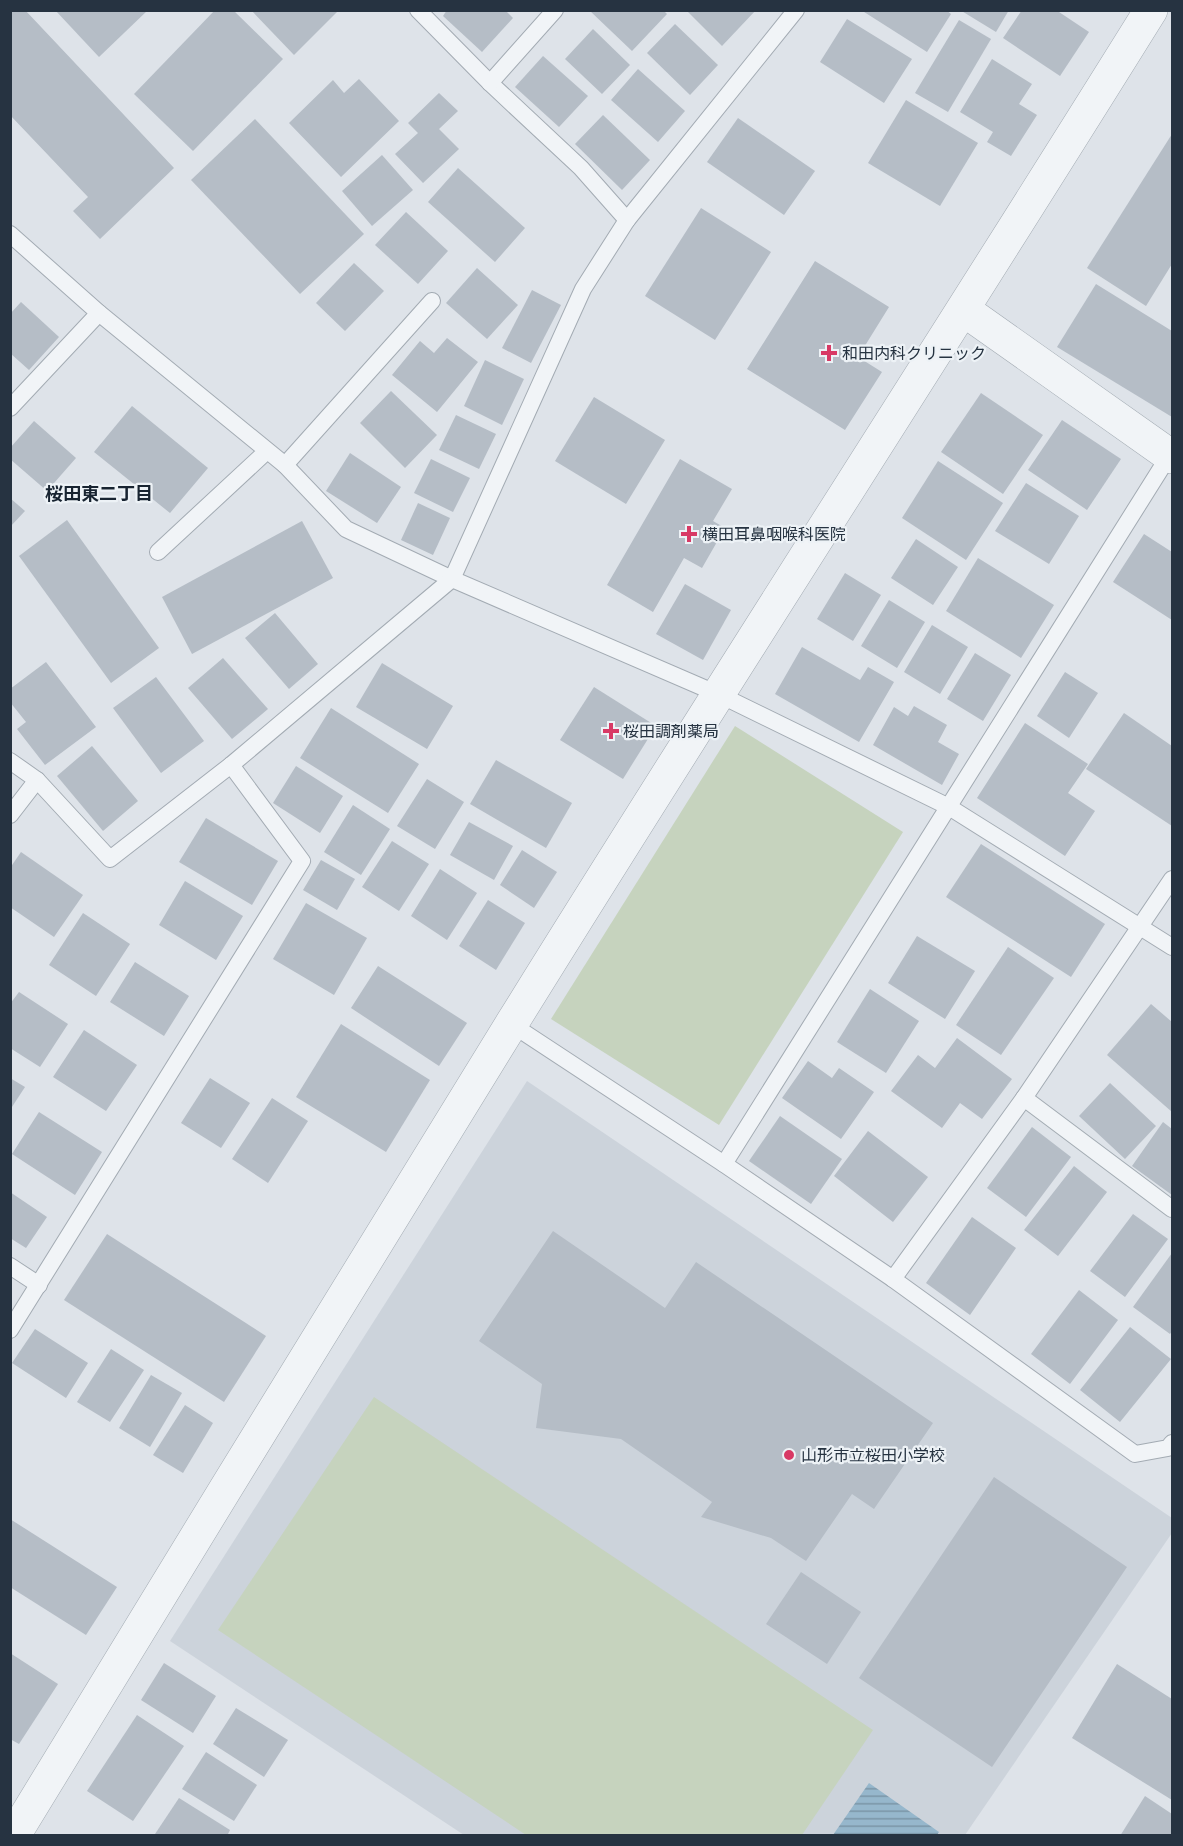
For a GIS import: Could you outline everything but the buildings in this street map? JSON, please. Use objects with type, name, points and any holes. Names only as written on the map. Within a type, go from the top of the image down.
[{"type":"street","points":[[17,1833],[511,1024],[718,694],[964,310],[1151,10]]},
{"type":"street","points":[[964,310],[1172,454]]},
{"type":"lane","points":[[418,10],[490,83],[580,168],[627,220]]},
{"type":"lane","points":[[490,83],[555,10]]},
{"type":"lane","points":[[10,760],[37,780],[110,859],[231,765],[452,579],[583,289],[627,220],[796,10]]},
{"type":"lane","points":[[10,234],[99,313],[285,465],[346,529],[452,579],[718,694],[949,807],[1173,947]]},
{"type":"lane","points":[[285,465],[432,301]]},
{"type":"lane","points":[[10,408],[99,313]]},
{"type":"lane","points":[[158,552],[267,451]]},
{"type":"lane","points":[[724,1164],[1172,454]]},
{"type":"lane","points":[[10,1330],[302,861],[231,765]]},
{"type":"lane","points":[[10,815],[37,780]]},
{"type":"lane","points":[[893,1279],[1024,1098],[1173,879]]},
{"type":"lane","points":[[511,1024],[724,1164],[893,1279],[1135,1455],[1168,1448],[1173,1443]]},
{"type":"lane","points":[[1024,1098],[1173,1209]]},
{"type":"lane","points":[[10,1266],[39,1285]]},
{"type":"shaded area","points":[[527,1081],[1172,1518],[1172,1533],[965,1835],[464,1835],[170,1641]]},
{"type":"green space","points":[[735,726],[903,832],[719,1125],[551,1019]]},
{"type":"green space","points":[[374,1397],[873,1730],[802,1835],[526,1835],[218,1630]]},
{"type":"water","points":[[869,1783],[939,1832],[937,1835],[833,1835]]},
{"type":"place","name":"和田内科クリニック","points":[[829,353]]},
{"type":"place","name":"横田耳鼻咽喉科医院","points":[[689,534]]},
{"type":"place","name":"桜田調剤薬局","points":[[611,731]]},
{"type":"place","name":"山形市立桜田小学校","points":[[789,1455]]},
{"type":"district","name":"桜田東二丁目","points":[[99,494]]}]
